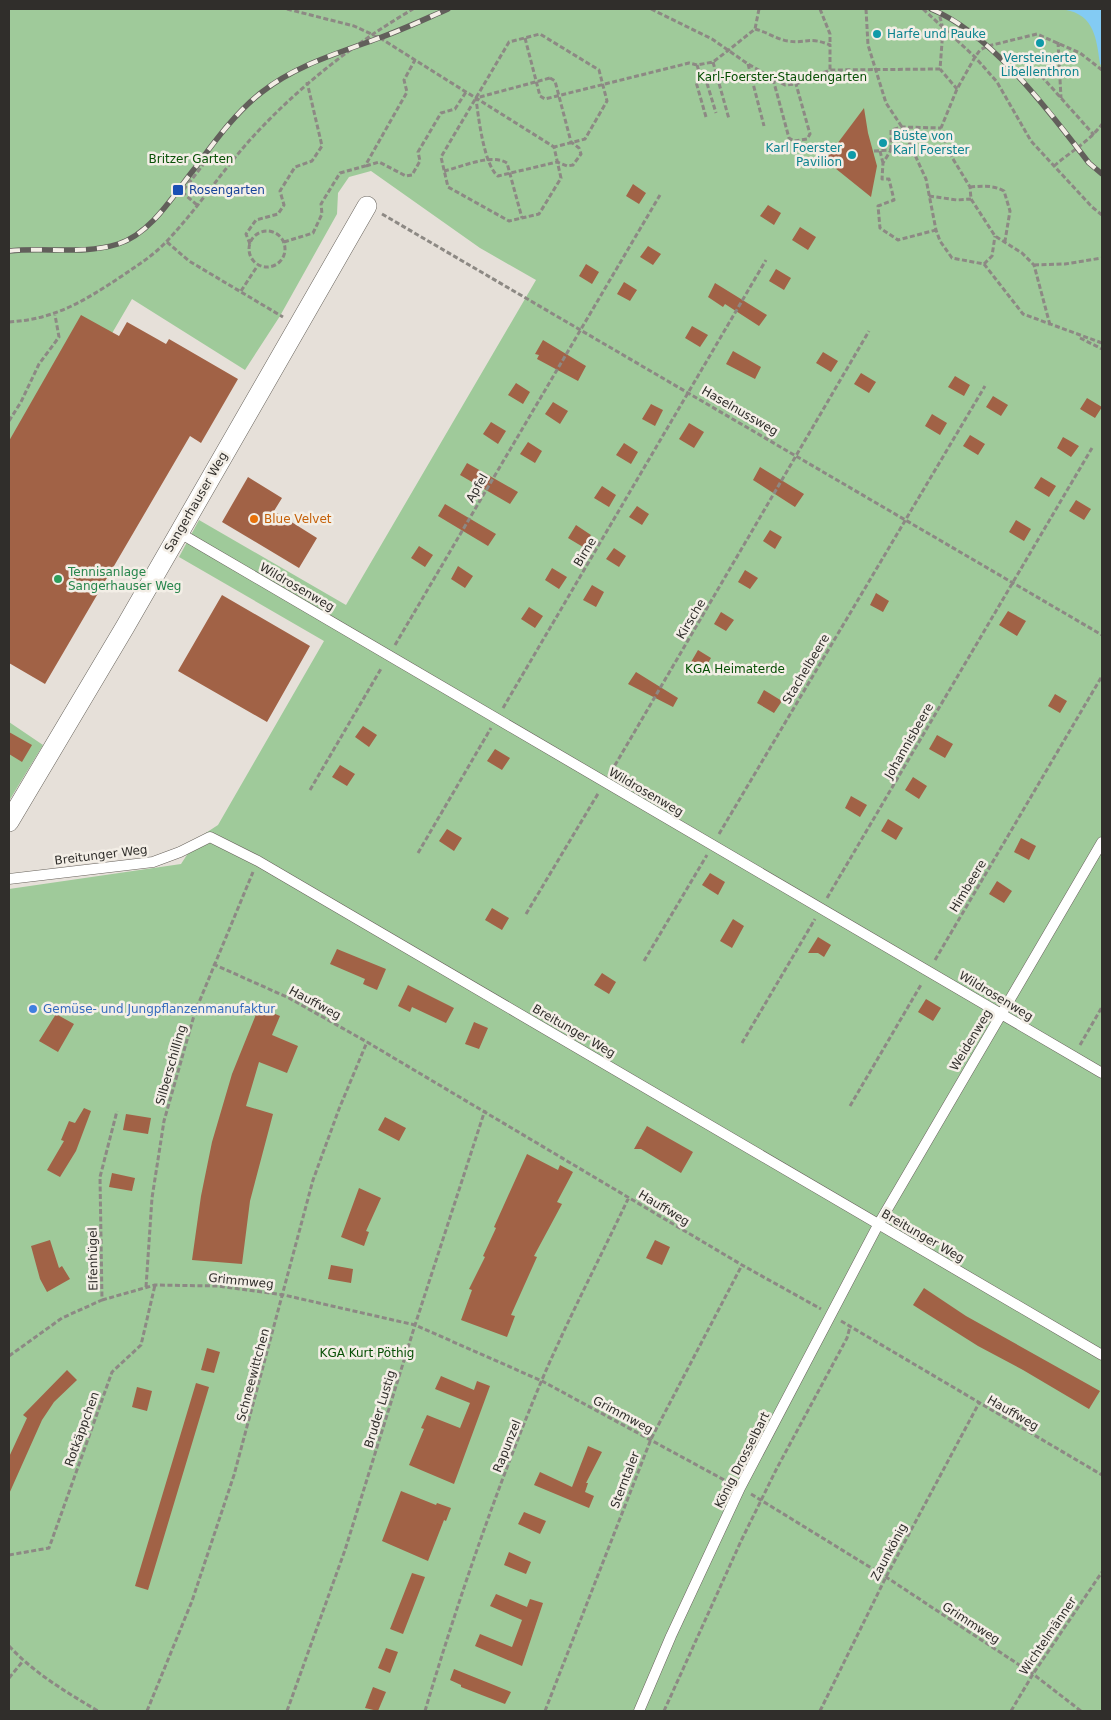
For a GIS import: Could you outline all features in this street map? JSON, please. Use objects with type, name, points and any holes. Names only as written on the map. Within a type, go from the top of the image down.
[{"type":"street","name":"Sangerhauser Weg","points":[[9,822],[125,627],[367,206]]},
{"type":"lane","name":"Wildrosenweg","points":[[178,532],[1102,1073]]},
{"type":"lane","name":"Breitunger Weg","points":[[9,879],[153,862],[180,852],[210,837],[258,860],[1102,1355]]},
{"type":"lane","name":"Weidenweg","points":[[878,1225],[1102,842]]},
{"type":"lane","name":"König Drosselbart","points":[[639,1711],[671,1636],[740,1488],[878,1225]]},
{"type":"path","points":[[287,9],[354,26],[370,34],[415,60],[476,98],[554,147],[561,178],[539,214],[509,222],[448,188],[441,157],[476,98],[509,42],[540,34],[599,70],[607,101],[585,139],[554,147]]},
{"type":"path","points":[[9,322],[32,321],[55,315],[83,302],[146,260],[167,242],[260,129],[307,82],[370,34],[413,9]]},
{"type":"path","points":[[651,9],[730,49],[748,64],[785,85],[796,84],[830,70],[940,69]]},
{"type":"path","points":[[525,38],[540,96],[545,99],[689,63],[697,65],[713,62],[755,29],[759,9]]},
{"type":"path","points":[[820,9],[830,34],[830,70]]},
{"type":"path","points":[[866,9],[868,45],[886,103],[902,127],[926,179],[940,241],[952,258],[984,264],[1023,314],[1102,349]]},
{"type":"path","points":[[923,9],[975,57],[997,82],[1031,141],[1102,215]]},
{"type":"path","points":[[938,9],[943,29],[940,69],[957,90]]},
{"type":"path","points":[[755,29],[769,32],[786,41],[816,40],[830,45]]},
{"type":"path","points":[[1050,325],[1034,265],[1005,241],[995,236],[971,199],[970,187],[950,154],[941,128],[957,90],[975,57],[980,50],[988,46],[1037,34],[1058,42],[1097,65],[1102,70]]},
{"type":"path","points":[[1058,42],[1061,99]]},
{"type":"path","points":[[365,166],[406,92],[404,80],[415,60]]},
{"type":"path","points":[[713,62],[729,119]]},
{"type":"path","points":[[748,64],[764,126]]},
{"type":"path","points":[[697,65],[702,81]]},
{"type":"path","points":[[1029,71],[1036,70],[1094,135]]},
{"type":"path","points":[[550,78],[554,81],[570,142],[578,148],[581,154],[573,165],[567,166],[557,162],[498,176],[493,172],[488,160],[476,98],[550,78]]},
{"type":"path","points":[[772,79],[789,138],[794,141],[807,139],[810,134],[796,84]]},
{"type":"path","points":[[706,117],[696,82],[706,80],[716,113]]},
{"type":"path","points":[[250,244],[257,235],[268,232],[279,236],[284,242],[285,251],[280,262],[270,267],[258,265],[251,256],[250,244],[246,234],[256,220],[278,214],[284,205],[280,191],[294,167],[312,161],[322,146],[307,82]]},
{"type":"path","points":[[284,242],[313,233],[322,214],[321,204],[340,173],[379,162],[406,176],[412,175],[420,161],[418,152],[441,113],[456,109],[466,92]]},
{"type":"path","points":[[1054,166],[1076,147],[1094,135],[1102,124]]},
{"type":"path","points":[[936,230],[898,240],[880,228],[878,206],[894,200],[889,179],[882,179],[884,163],[891,150],[891,130],[902,127],[941,128]]},
{"type":"path","points":[[874,151],[891,150]]},
{"type":"path","points":[[880,151],[884,163]]},
{"type":"path","points":[[444,171],[488,160],[501,159],[508,163],[522,218]]},
{"type":"path","points":[[197,205],[182,192],[206,161]]},
{"type":"path","points":[[970,187],[997,187],[1004,191],[1010,211],[1005,241]]},
{"type":"path","name":"Apfel","points":[[310,790],[660,195]]},
{"type":"path","points":[[930,196],[957,200],[971,199]]},
{"type":"path","name":"Haselnussweg","points":[[367,206],[798,455],[904,520],[1102,635]]},
{"type":"path","points":[[984,264],[992,256],[995,236]]},
{"type":"path","points":[[167,242],[189,261],[280,316]]},
{"type":"path","points":[[1034,265],[1065,264],[1102,258]]},
{"type":"path","name":"Birne","points":[[418,853],[766,260]]},
{"type":"path","points":[[241,291],[258,265]]},
{"type":"path","points":[[9,421],[21,402],[39,364],[59,337],[55,315]]},
{"type":"path","name":"Kirsche","points":[[526,914],[870,331]]},
{"type":"path","points":[[1067,332],[1102,343]]},
{"type":"path","name":"Stachelbeere","points":[[644,961],[985,386]]},
{"type":"path","name":"Johannisbeere","points":[[742,1043],[1092,448]]},
{"type":"path","name":"Himbeere","points":[[850,1106],[1102,676]]},
{"type":"path","name":"Silberschilling","points":[[146,1287],[152,1198],[164,1122],[185,1044],[213,964],[258,860]]},
{"type":"path","name":"Hauffweg","points":[[213,964],[289,998],[368,1042],[1102,1475]]},
{"type":"path","points":[[1074,1056],[1102,1007]]},
{"type":"path","name":"Schneewittchen","points":[[147,1711],[192,1601],[234,1475],[284,1295],[313,1180],[339,1109],[368,1042]]},
{"type":"path","name":"Bruder Lustig","points":[[287,1711],[345,1550],[415,1325],[485,1110]]},
{"type":"path","name":"Elfenhügel","points":[[9,1356],[62,1318],[102,1300],[100,1177],[117,1111]]},
{"type":"path","name":"Rapunzel","points":[[425,1711],[451,1624],[487,1522],[542,1381],[629,1196]]},
{"type":"path","name":"Sterntaler","points":[[545,1711],[651,1439],[742,1264]]},
{"type":"path","name":"Grimmweg","points":[[102,1300],[155,1285],[218,1286],[284,1295],[415,1325],[542,1381],[761,1500],[886,1577],[1033,1674],[1081,1711]]},
{"type":"path","name":"Rotkäppchen","points":[[9,1555],[49,1548],[112,1372],[141,1345],[155,1285]]},
{"type":"path","points":[[664,1711],[761,1500],[847,1338],[850,1326]]},
{"type":"path","name":"Zaunkönig","points":[[820,1711],[886,1577],[979,1403]]},
{"type":"path","name":"Wichtelmänner","points":[[1011,1711],[1033,1674],[1102,1572]]},
{"type":"path","points":[[9,1646],[22,1661],[60,1688],[98,1711]]},
{"type":"path","points":[[9,1678],[22,1661]]},
{"type":"green space","points":[[9,9],[1102,9],[1102,1711],[9,1711],[9,889],[181,864],[198,838],[218,825],[324,641],[179,557],[199,520],[346,605],[536,280],[480,248],[371,171],[349,177],[338,193],[337,214],[280,316],[245,370],[132,299],[23,486],[9,478]]},
{"type":"green space","points":[[9,722],[43,745],[9,801]]},
{"type":"water","points":[[1059,9],[1102,9],[1102,66],[1091,26],[1079,15]]},
{"type":"building","name":"Karl Foerster Pavilion","points":[[864,108],[868,133],[877,166],[871,197],[825,160]]},
{"type":"building","points":[[633,184],[646,193],[639,204],[626,196]]},
{"type":"building","points":[[768,205],[781,213],[774,225],[760,216]]},
{"type":"building","points":[[800,227],[816,237],[808,250],[792,240]]},
{"type":"building","points":[[648,246],[661,254],[653,265],[640,257]]},
{"type":"building","points":[[586,264],[599,272],[592,284],[579,276]]},
{"type":"building","points":[[776,269],[791,278],[784,290],[769,281]]},
{"type":"building","points":[[624,282],[637,290],[630,301],[617,294]]},
{"type":"building","points":[[715,283],[767,315],[759,326],[725,304],[723,307],[708,297]]},
{"type":"building","name":"Tennisanlage Sangerhauser Weg","points":[[81,315],[119,336],[127,322],[166,344],[169,339],[238,379],[201,443],[190,436],[45,684],[9,663],[9,441]]},
{"type":"building","points":[[692,326],[708,335],[700,347],[685,338]]},
{"type":"building","points":[[543,340],[586,366],[578,381],[537,359],[539,355],[535,354]]},
{"type":"building","points":[[733,351],[761,367],[755,379],[726,364]]},
{"type":"building","points":[[823,352],[838,361],[831,372],[816,363]]},
{"type":"building","points":[[861,373],[876,382],[869,393],[854,384]]},
{"type":"building","points":[[955,376],[970,385],[964,396],[948,387]]},
{"type":"building","points":[[516,383],[530,392],[523,404],[508,395]]},
{"type":"building","points":[[993,396],[1008,405],[1001,416],[986,407]]},
{"type":"building","points":[[1087,398],[1102,407],[1095,418],[1080,409]]},
{"type":"building","points":[[553,402],[568,411],[560,424],[545,414]]},
{"type":"building","points":[[651,404],[663,410],[655,426],[642,419]]},
{"type":"building","points":[[932,414],[947,423],[940,435],[925,426]]},
{"type":"building","points":[[491,422],[506,431],[498,444],[483,434]]},
{"type":"building","points":[[689,423],[704,432],[694,448],[679,439]]},
{"type":"building","points":[[970,435],[985,444],[978,455],[963,446]]},
{"type":"building","points":[[1063,437],[1079,446],[1071,457],[1057,448]]},
{"type":"building","points":[[528,442],[542,451],[535,463],[520,454]]},
{"type":"building","points":[[624,443],[638,452],[631,464],[616,455]]},
{"type":"building","points":[[467,463],[518,492],[510,504],[460,475]]},
{"type":"building","points":[[760,467],[804,494],[795,507],[753,480]]},
{"type":"building","points":[[248,477],[282,498],[274,511],[317,538],[299,568],[222,522]]},
{"type":"building","points":[[1041,477],[1056,486],[1049,497],[1034,488]]},
{"type":"building","points":[[602,486],[616,495],[609,507],[594,498]]},
{"type":"building","points":[[1076,500],[1091,509],[1084,520],[1069,511]]},
{"type":"building","points":[[445,504],[496,534],[488,546],[438,516]]},
{"type":"building","points":[[637,506],[649,514],[642,525],[629,517]]},
{"type":"building","points":[[1016,520],[1031,529],[1024,541],[1009,532]]},
{"type":"building","points":[[576,525],[591,535],[583,547],[568,538]]},
{"type":"building","points":[[770,530],[782,537],[775,549],[763,541]]},
{"type":"building","points":[[419,546],[433,555],[425,567],[411,558]]},
{"type":"building","points":[[614,548],[626,556],[619,567],[606,559]]},
{"type":"building","points":[[458,566],[473,576],[465,588],[451,579]]},
{"type":"building","points":[[552,568],[567,577],[559,589],[545,580]]},
{"type":"building","points":[[745,570],[758,578],[750,589],[738,582]]},
{"type":"building","points":[[592,585],[604,592],[596,607],[583,600]]},
{"type":"building","points":[[876,593],[889,601],[883,612],[870,605]]},
{"type":"building","points":[[222,595],[310,646],[267,722],[178,671]]},
{"type":"building","points":[[529,607],[543,616],[535,628],[521,619]]},
{"type":"building","points":[[1008,611],[1026,621],[1017,636],[999,625]]},
{"type":"building","points":[[721,612],[734,620],[726,631],[714,624]]},
{"type":"building","points":[[698,650],[711,658],[704,670],[691,662]]},
{"type":"building","points":[[636,672],[678,698],[673,707],[628,684]]},
{"type":"building","points":[[764,690],[782,701],[774,713],[757,703]]},
{"type":"building","points":[[1055,694],[1067,701],[1060,713],[1048,706]]},
{"type":"building","points":[[363,726],[377,735],[369,747],[355,737]]},
{"type":"building","points":[[9,732],[32,745],[22,762],[9,754]]},
{"type":"building","points":[[937,735],[953,744],[945,758],[929,749]]},
{"type":"building","points":[[495,749],[510,758],[502,770],[487,761]]},
{"type":"building","points":[[340,765],[355,774],[347,786],[332,777]]},
{"type":"building","points":[[913,777],[927,786],[919,799],[905,790]]},
{"type":"building","points":[[851,796],[867,805],[860,817],[845,808]]},
{"type":"building","points":[[888,819],[903,828],[896,840],[881,831]]},
{"type":"building","points":[[447,829],[462,838],[454,851],[439,841]]},
{"type":"building","points":[[1021,838],[1036,846],[1029,860],[1014,852]]},
{"type":"building","points":[[710,873],[725,882],[718,895],[702,885]]},
{"type":"building","points":[[997,881],[1012,891],[1004,903],[989,894]]},
{"type":"building","points":[[492,908],[509,918],[502,930],[485,920]]},
{"type":"building","points":[[733,919],[744,926],[732,948],[720,941]]},
{"type":"building","points":[[818,937],[831,945],[824,957],[818,953],[808,953]]},
{"type":"building","points":[[337,949],[386,969],[377,990],[363,984],[365,979],[330,964]]},
{"type":"building","points":[[602,973],[616,982],[609,994],[594,985]]},
{"type":"building","points":[[408,985],[454,1008],[446,1023],[412,1007],[410,1012],[398,1006]]},
{"type":"building","points":[[926,999],[941,1008],[933,1021],[918,1012]]},
{"type":"building","points":[[259,1007],[280,1016],[272,1035],[298,1046],[287,1073],[259,1062],[246,1106],[273,1114],[250,1201],[242,1264],[192,1260],[201,1196],[212,1142],[232,1074]]},
{"type":"building","points":[[56,1014],[74,1024],[58,1052],[39,1041]]},
{"type":"building","points":[[474,1022],[488,1028],[479,1049],[465,1044]]},
{"type":"building","points":[[84,1108],[91,1111],[76,1151],[60,1177],[47,1170],[64,1141],[61,1140],[69,1121],[75,1123]]},
{"type":"building","points":[[126,1114],[151,1118],[148,1134],[123,1130]]},
{"type":"building","points":[[385,1117],[406,1128],[399,1141],[378,1130]]},
{"type":"building","points":[[647,1126],[693,1152],[681,1173],[641,1149],[634,1149]]},
{"type":"building","points":[[527,1154],[558,1170],[560,1165],[573,1172],[557,1202],[562,1204],[534,1256],[537,1257],[511,1315],[515,1316],[507,1337],[461,1320],[472,1290],[469,1289],[485,1257],[483,1256],[496,1228],[494,1227]]},
{"type":"building","points":[[112,1173],[135,1178],[132,1191],[109,1187]]},
{"type":"building","points":[[359,1188],[381,1198],[366,1231],[369,1232],[364,1246],[341,1237]]},
{"type":"building","points":[[50,1240],[59,1268],[62,1266],[70,1279],[47,1292],[40,1279],[31,1246]]},
{"type":"building","points":[[655,1240],[670,1247],[662,1265],[646,1258]]},
{"type":"building","points":[[331,1265],[353,1269],[351,1283],[328,1279]]},
{"type":"building","points":[[924,1288],[966,1316],[1100,1391],[1089,1409],[978,1346],[913,1305]]},
{"type":"building","points":[[207,1348],[220,1352],[214,1373],[201,1370]]},
{"type":"building","points":[[67,1370],[77,1380],[54,1402],[42,1420],[9,1494],[9,1457],[27,1418],[23,1415]]},
{"type":"building","points":[[441,1376],[474,1390],[477,1381],[490,1386],[454,1484],[409,1465],[424,1429],[421,1428],[427,1415],[460,1428],[470,1403],[435,1389]]},
{"type":"building","points":[[196,1383],[209,1387],[148,1590],[135,1586]]},
{"type":"building","points":[[137,1387],[152,1391],[147,1411],[132,1407]]},
{"type":"building","points":[[588,1446],[602,1452],[586,1483],[588,1483],[585,1492],[594,1496],[589,1508],[534,1485],[540,1472],[572,1487]]},
{"type":"building","points":[[401,1491],[436,1505],[437,1503],[451,1508],[446,1521],[444,1520],[428,1561],[382,1541]]},
{"type":"building","points":[[524,1512],[546,1521],[540,1534],[518,1524]]},
{"type":"building","points":[[509,1552],[531,1562],[526,1574],[504,1565]]},
{"type":"building","points":[[412,1573],[425,1577],[403,1634],[390,1629]]},
{"type":"building","points":[[496,1594],[527,1607],[530,1599],[543,1603],[522,1666],[475,1646],[480,1634],[512,1647],[522,1620],[490,1606]]},
{"type":"building","points":[[386,1648],[398,1652],[390,1673],[378,1668]]},
{"type":"building","points":[[454,1669],[511,1692],[505,1704],[461,1687],[461,1685],[450,1680]]},
{"type":"building","points":[[373,1687],[386,1692],[378,1711],[365,1708]]},
{"type":"railway","points":[[9,251],[91,249],[118,244],[130,239],[152,222],[161,212],[226,127],[262,92],[303,67],[396,32],[448,9]]},
{"type":"railway","points":[[931,9],[954,21],[976,36],[997,55],[1038,98],[1089,163],[1102,174]]},
{"type":"place","name":"Harfe und Pauke","points":[[877,34]]},
{"type":"place","name":"Versteinerte Libellenthron","points":[[1040,43]]},
{"type":"place","name":"Büste von Karl Foerster","points":[[883,143]]},
{"type":"place","name":"Karl Foerster Pavilion","points":[[852,155]]},
{"type":"place","name":"Rosengarten","points":[[178,190]]},
{"type":"place","name":"Blue Velvet","points":[[254,519]]},
{"type":"place","name":"Tennisanlage Sangerhauser Weg","points":[[58,579]]},
{"type":"place","name":"Gemüse- und Jungpflanzenmanufaktur","points":[[33,1009]]},
{"type":"park label","name":"Karl-Foerster-Staudengarten","points":[[782,77]]},
{"type":"park label","name":"Britzer Garten","points":[[191,159]]},
{"type":"park label","name":"KGA Heimaterde","points":[[735,669]]},
{"type":"park label","name":"KGA Kurt Pöthig","points":[[367,1353]]}]
